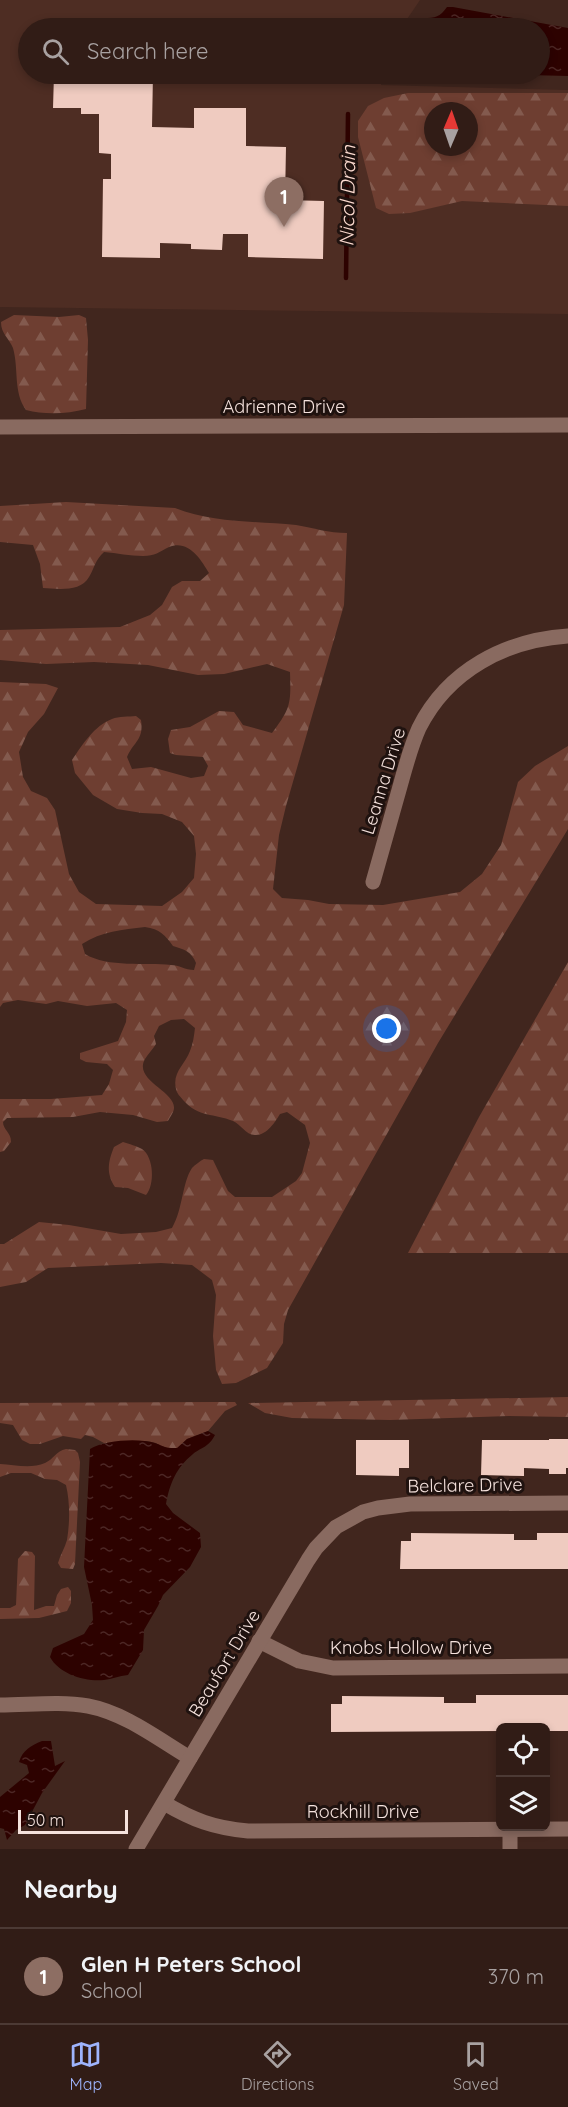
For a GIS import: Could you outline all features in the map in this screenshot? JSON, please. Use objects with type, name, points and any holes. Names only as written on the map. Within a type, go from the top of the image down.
[{"type":"street","name":"Adrienne Drive","points":[[0,427],[568,425]]},
{"type":"street","name":"Leanna Drive","points":[[373,882],[418,730],[432,707],[464,674],[491,655],[537,639],[568,636]]},
{"type":"street","name":"Belclare Drive","points":[[363,1512],[410,1504],[568,1503]]},
{"type":"street","name":"Beaufort Drive","points":[[136,1849],[316,1548],[336,1527],[363,1512]]},
{"type":"street","name":"Knobs Hollow Drive","points":[[259,1641],[299,1661],[333,1668],[568,1666]]},
{"type":"street","points":[[0,1705],[71,1704],[102,1709],[132,1723],[190,1758]]},
{"type":"street","name":"Rockhill Drive","points":[[164,1803],[215,1827],[248,1830],[496,1829]]},
{"type":"street","name":"Rockhill Drive","points":[[550,1829],[568,1829]]},
{"type":"street","points":[[510,1831],[510,1849]]},
{"type":"shaded area","points":[[0,0],[420,0],[408,18],[18,18],[18,84],[381,84],[568,90],[568,314],[0,307]]},
{"type":"green space","points":[[408,93],[568,93],[568,206],[462,201],[410,213],[389,214],[376,208],[358,137],[358,121],[368,106],[384,98]]},
{"type":"green space","points":[[14,315],[59,317],[79,315],[86,318],[88,340],[86,409],[56,413],[26,410],[19,396],[13,348],[1,326],[1,322]]},
{"type":"green space","points":[[66,502],[175,508],[219,519],[296,525],[347,533],[344,605],[279,835],[273,889],[282,898],[329,904],[383,905],[460,892],[482,874],[501,845],[518,782],[535,766],[568,746],[568,829],[438,1043],[288,1310],[284,1324],[283,1343],[267,1368],[236,1383],[222,1384],[216,1370],[213,1336],[216,1295],[212,1280],[192,1265],[161,1263],[48,1268],[26,1282],[0,1287],[0,1244],[4,1244],[39,1222],[121,1234],[156,1232],[172,1228],[189,1174],[192,1168],[202,1160],[213,1160],[228,1191],[235,1197],[272,1197],[296,1181],[302,1173],[310,1143],[305,1125],[287,1112],[280,1114],[264,1133],[252,1135],[233,1121],[195,1110],[189,1106],[176,1091],[175,1083],[177,1073],[191,1048],[195,1028],[184,1019],[171,1020],[159,1026],[154,1036],[156,1044],[145,1059],[143,1066],[149,1079],[173,1102],[174,1110],[168,1121],[157,1122],[133,1115],[100,1112],[73,1117],[7,1118],[3,1125],[11,1142],[4,1151],[0,1152],[0,1099],[51,1099],[102,1095],[109,1084],[113,1070],[107,1064],[86,1062],[80,1059],[80,1053],[118,1041],[126,1022],[127,1010],[116,1003],[87,1006],[58,1001],[46,1004],[18,1000],[3,1003],[0,1007],[0,682],[46,684],[58,688],[44,714],[28,732],[19,752],[23,777],[31,791],[47,798],[55,810],[69,874],[79,892],[96,904],[162,906],[182,892],[194,878],[196,854],[194,836],[182,822],[162,814],[117,809],[93,795],[75,773],[72,760],[89,736],[100,726],[115,718],[136,716],[141,720],[142,727],[140,736],[127,757],[132,769],[151,767],[191,778],[204,776],[208,766],[203,757],[170,753],[168,739],[171,730],[190,727],[219,711],[234,712],[243,725],[272,733],[288,705],[290,672],[267,664],[224,674],[198,675],[148,665],[94,662],[46,664],[0,660],[0,630],[120,627],[150,615],[162,605],[172,587],[182,581],[200,581],[209,573],[193,552],[176,545],[147,556],[104,552],[89,577],[81,585],[69,588],[43,588],[40,564],[33,545],[0,542],[0,506]],"holes":[[[145,927],[162,933],[173,946],[190,954],[196,963],[194,970],[174,965],[115,963],[85,954],[82,944],[97,936]]]},
{"type":"green space","points":[[568,962],[568,1253],[408,1253],[479,1117]]},
{"type":"green space","points":[[123,1142],[142,1149],[149,1158],[152,1178],[146,1195],[128,1188],[115,1187],[112,1182],[109,1172],[110,1158],[114,1147]]},
{"type":"green space","points":[[568,1397],[568,1417],[509,1416],[390,1420],[292,1418],[265,1413],[248,1403]]},
{"type":"green space","points":[[235,1402],[237,1405],[225,1411],[208,1431],[187,1439],[178,1448],[163,1448],[156,1443],[146,1441],[104,1443],[85,1435],[81,1439],[63,1436],[40,1444],[30,1444],[22,1440],[13,1425],[0,1423],[0,1403]]},
{"type":"green space","points":[[66,1449],[75,1450],[80,1462],[73,1569],[61,1568],[58,1563],[68,1533],[69,1505],[66,1485],[57,1480],[45,1479],[31,1473],[11,1473],[0,1477],[0,1464],[40,1465]]},
{"type":"green space","points":[[25,1551],[32,1552],[35,1556],[34,1610],[54,1606],[61,1589],[68,1587],[71,1591],[71,1603],[67,1611],[39,1618],[0,1619],[0,1608],[10,1608],[16,1605],[18,1559]]},
{"type":"water","points":[[447,7],[453,7],[513,18],[431,18],[442,13]]},
{"type":"water","points":[[550,25],[568,28],[568,76],[550,76]]},
{"type":"water","points":[[208,1431],[215,1435],[210,1442],[187,1459],[178,1470],[166,1504],[173,1513],[200,1533],[201,1547],[190,1567],[163,1595],[144,1630],[143,1650],[128,1675],[107,1680],[73,1676],[60,1668],[50,1657],[53,1648],[84,1634],[93,1620],[84,1567],[90,1449],[112,1442],[131,1440],[148,1441],[177,1448],[187,1439]]},
{"type":"water","points":[[42,1741],[51,1741],[55,1766],[65,1761],[42,1793],[25,1825],[16,1830],[7,1840],[4,1829],[0,1828],[0,1797],[29,1773],[27,1765],[19,1762],[28,1749]]},
{"type":"building","points":[[54,84],[153,84],[152,127],[194,128],[194,108],[246,108],[246,146],[286,147],[285,200],[324,201],[323,259],[248,257],[248,234],[223,234],[222,250],[191,249],[191,244],[160,243],[160,258],[102,257],[103,179],[111,179],[111,154],[99,153],[99,114],[81,114],[81,108],[53,108]]},
{"type":"building","points":[[568,1439],[566,1474],[549,1474],[549,1469],[524,1468],[524,1476],[481,1475],[482,1440]]},
{"type":"building","points":[[356,1440],[409,1440],[409,1468],[399,1468],[399,1476],[356,1475]]},
{"type":"building","points":[[411,1533],[514,1534],[514,1540],[537,1540],[537,1533],[568,1533],[568,1569],[400,1569],[401,1541],[411,1541]]},
{"type":"building","points":[[476,1695],[568,1695],[568,1731],[550,1731],[550,1723],[496,1723],[496,1731],[331,1732],[331,1704],[342,1704],[342,1696],[444,1697],[444,1703],[476,1703]]},
{"type":"waterway","name":"Nicol Drain","points":[[346,278],[348,114]]},
{"type":"place","name":"Glen H Peters School","points":[[284,227]]}]
